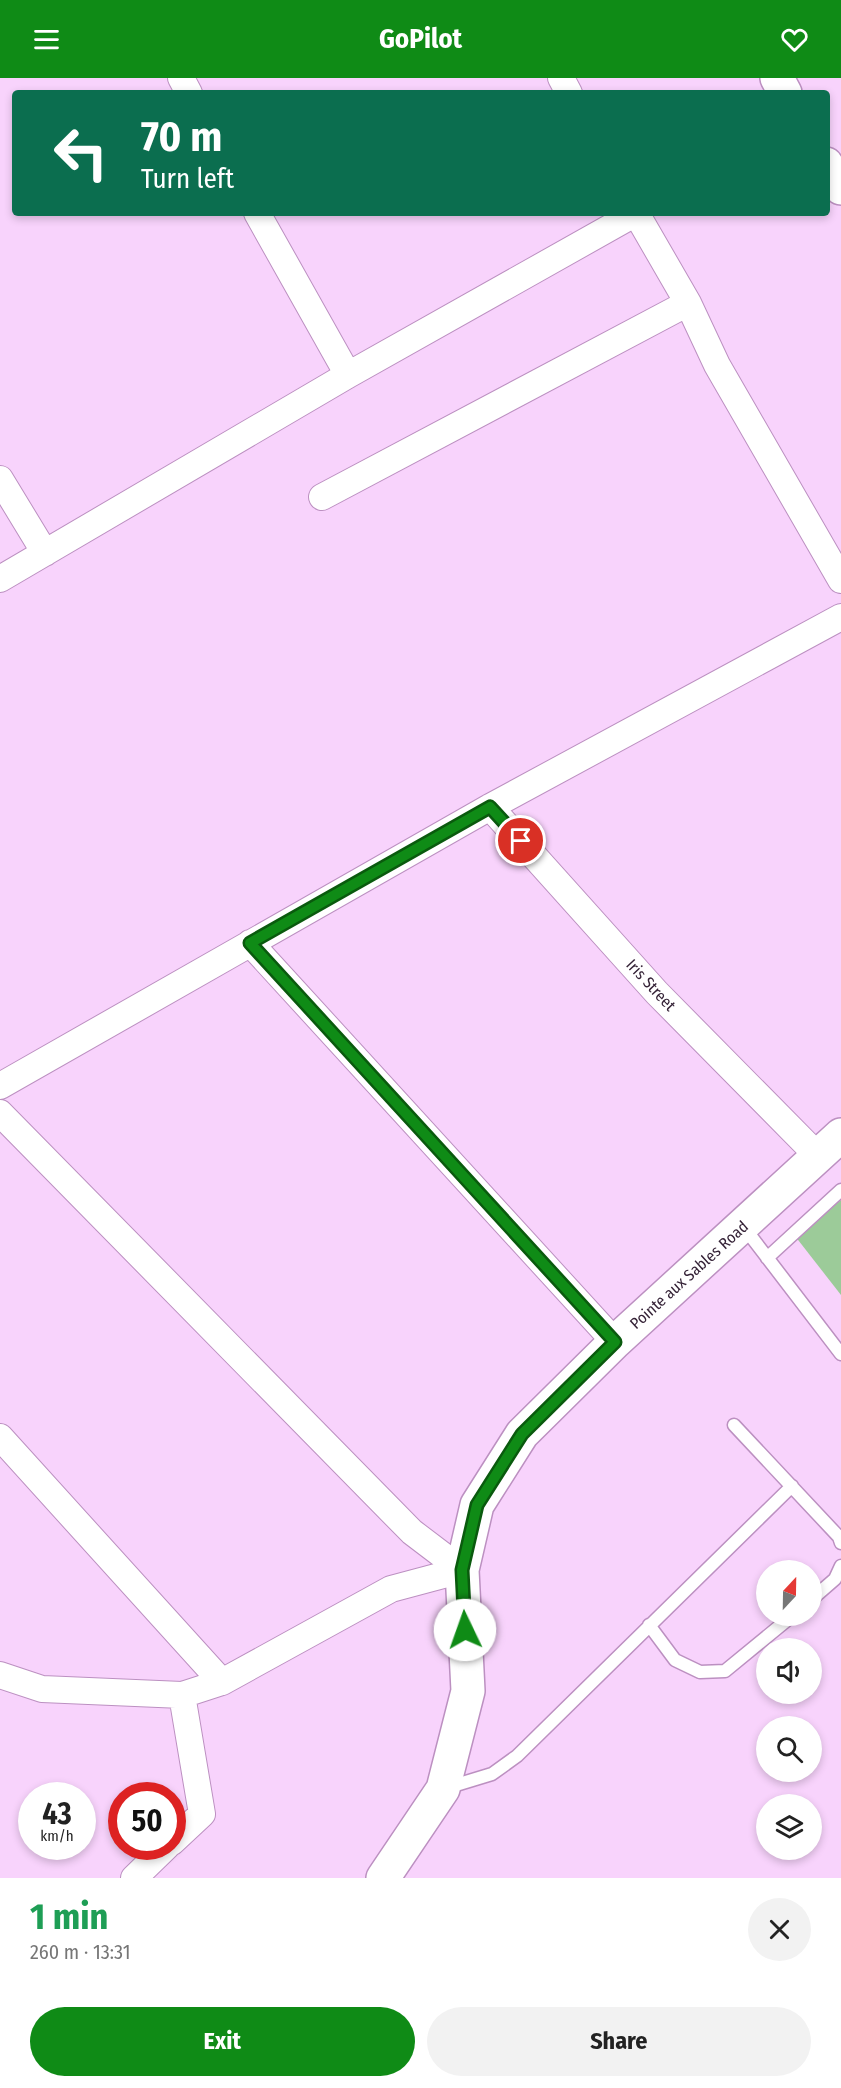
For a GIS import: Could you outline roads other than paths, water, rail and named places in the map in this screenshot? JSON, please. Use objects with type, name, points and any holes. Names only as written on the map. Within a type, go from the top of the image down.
[{"type":"main road","points":[[830,170],[841,188]]},
{"type":"main road","name":"Pointe aux Sables Road","points":[[383,1878],[443,1789],[468,1691],[462,1570],[477,1505],[522,1434],[615,1342],[830,1146]]},
{"type":"street","points":[[259,216],[348,375]]},
{"type":"street","points":[[0,579],[348,375],[631,216]]},
{"type":"street","points":[[638,216],[688,303],[717,365],[841,580]]},
{"type":"street","points":[[322,497],[688,303]]},
{"type":"street","points":[[0,478],[45,553]]},
{"type":"street","points":[[0,1086],[490,807],[841,617]]},
{"type":"street","name":"Iris Street","points":[[490,807],[657,993],[830,1146]]},
{"type":"street","points":[[250,943],[615,1342]]},
{"type":"street","points":[[0,1113],[412,1532],[462,1570]]},
{"type":"street","points":[[0,1437],[222,1682]]},
{"type":"street","points":[[0,1675],[42,1689],[182,1695],[222,1682],[391,1589],[462,1570]]},
{"type":"street","points":[[182,1695],[202,1814],[186,1829]]},
{"type":"street","points":[[134,1878],[153,1860]]},
{"type":"lane","points":[[767,1258],[841,1190]]},
{"type":"lane","points":[[743,1226],[841,1354]]},
{"type":"lane","points":[[734,1425],[839,1537],[841,1543]]},
{"type":"lane","points":[[443,1789],[492,1774],[517,1756],[792,1486]]},
{"type":"lane","points":[[822,1590],[835,1579],[841,1566]]},
{"type":"lane","points":[[649,1625],[675,1660],[700,1672],[725,1671],[780,1626]]}]
